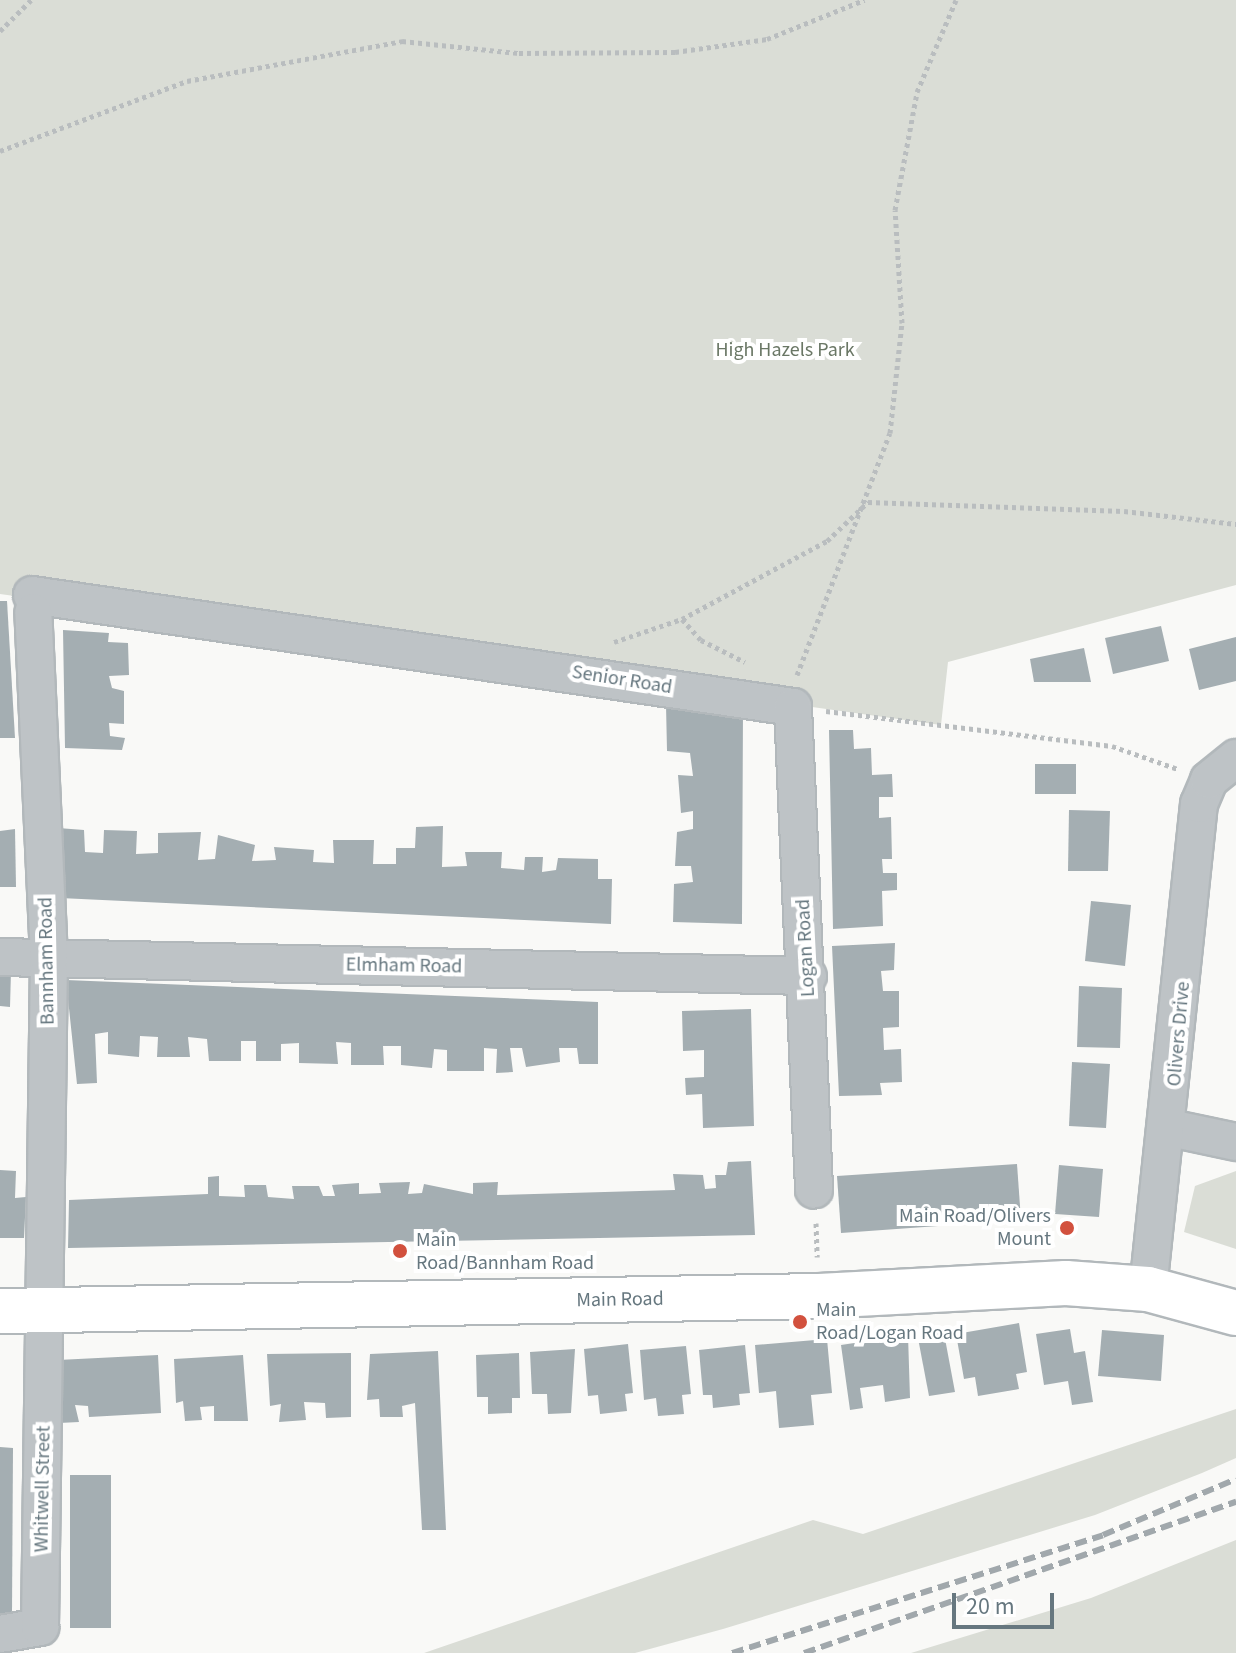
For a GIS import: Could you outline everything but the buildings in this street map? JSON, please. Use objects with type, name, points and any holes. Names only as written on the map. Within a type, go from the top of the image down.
[{"type":"main road","name":"Main Road","points":[[0,1311],[819,1296],[1066,1283],[1148,1289],[1236,1313]]},
{"type":"street","name":"Senior Road","points":[[33,604],[793,707]]},
{"type":"street","name":"Bannham Road","points":[[33,604],[49,958],[46,1311]]},
{"type":"street","name":"Logan Road","points":[[793,707],[808,976],[814,1190]]},
{"type":"street","name":"Olivers Drive","points":[[1148,1289],[1170,1128],[1199,804],[1222,769]]},
{"type":"street","name":"Elmham Road","points":[[0,957],[808,976]]},
{"type":"street","points":[[1170,1128],[1236,1142]]},
{"type":"street","name":"Whitwell Street","points":[[0,1634],[40,1627],[46,1311]]},
{"type":"path","points":[[0,31],[31,0]]},
{"type":"path","points":[[0,151],[187,81],[402,41],[519,53],[675,52],[767,39],[864,0]]},
{"type":"path","points":[[956,0],[917,92],[895,210],[902,323],[890,433],[868,502],[795,680],[793,707],[1112,746],[1222,769]]},
{"type":"path","points":[[682,619],[827,541],[868,502],[1124,511],[1236,524]]},
{"type":"path","points":[[814,1190],[819,1296]]},
{"type":"green space","name":"High Hazels Park","points":[[0,0],[1236,0],[1236,585],[948,662],[941,725],[0,594]]},
{"type":"green space","points":[[1236,1171],[1236,1249],[1184,1232],[1195,1186]]},
{"type":"green space","points":[[1236,1409],[1236,1458],[1202,1473],[1095,1515],[723,1629],[635,1653],[424,1653],[813,1520],[863,1534]]},
{"type":"green space","points":[[1236,1540],[1236,1653],[911,1653],[1091,1598]]},
{"type":"railway","points":[[732,1653],[1103,1535],[1236,1479]]},
{"type":"railway","points":[[804,1653],[1236,1502]]},
{"type":"place","name":"Main Road/Olivers Mount","points":[[1067,1228]]},
{"type":"place","name":"Main Road/Bannham Road","points":[[400,1251]]},
{"type":"place","name":"Main Road/Logan Road","points":[[800,1322]]}]
